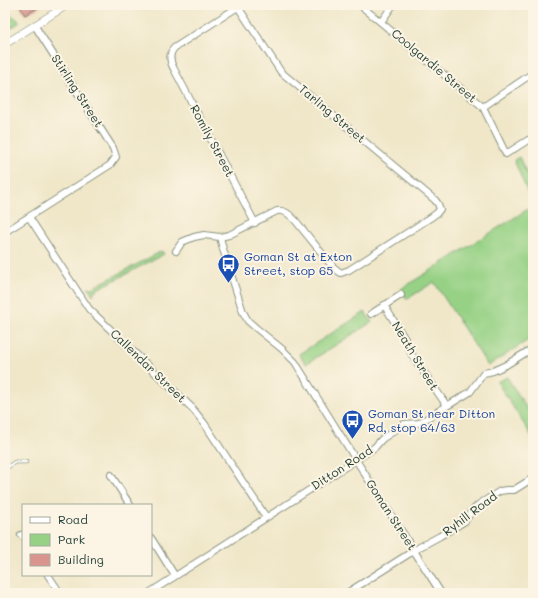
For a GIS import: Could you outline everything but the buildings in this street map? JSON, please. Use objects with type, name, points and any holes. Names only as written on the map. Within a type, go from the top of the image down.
[{"type":"street","points":[[5,44],[67,5]]},
{"type":"street","name":"Coolgardie Street","points":[[360,5],[483,107],[506,154],[528,140]]},
{"type":"street","points":[[382,22],[393,5]]},
{"type":"street","name":"Romily Street","points":[[240,6],[174,48],[170,58],[174,69],[255,223]]},
{"type":"street","name":"Tarling Street","points":[[240,6],[281,72],[435,200],[440,209],[430,218],[349,270],[341,273],[333,267],[288,213],[277,211],[255,223]]},
{"type":"street","name":"Stirling Street","points":[[28,216],[110,165],[116,157],[113,148],[35,26]]},
{"type":"street","points":[[483,107],[533,74]]},
{"type":"street","points":[[5,232],[28,216]]},
{"type":"street","name":"Callendar Street","points":[[28,216],[89,309],[192,408],[204,423],[266,517]]},
{"type":"street","points":[[176,251],[182,242],[194,237],[204,235],[229,236],[255,223]]},
{"type":"street","name":"Goman Street","points":[[220,236],[243,312],[248,321],[282,349],[295,362],[441,593]]},
{"type":"street","points":[[371,314],[401,295]]},
{"type":"street","name":"Neath Street","points":[[384,306],[405,339],[412,355],[447,406]]},
{"type":"street","name":"Ditton Road","points":[[149,593],[356,460],[404,424],[419,423],[470,392],[484,373],[506,365],[533,348]]},
{"type":"street","points":[[111,475],[129,504]]},
{"type":"street","name":"Ryhill Road","points":[[347,593],[414,550],[465,521],[478,505],[500,491],[514,490],[533,478]]},
{"type":"street","points":[[152,540],[175,576]]},
{"type":"street","points":[[49,576],[60,593]]},
{"type":"lane","points":[[5,469],[16,462],[26,462]]},
{"type":"green space","points":[[5,9],[20,22],[5,32]]},
{"type":"green space","points":[[519,157],[533,187],[533,205],[514,160]]},
{"type":"green space","points":[[533,206],[533,337],[488,366],[434,282],[407,299],[401,289]]},
{"type":"green space","points":[[162,251],[164,254],[94,291],[93,295],[88,287],[92,288]]},
{"type":"green space","points":[[365,312],[372,322],[306,364],[299,354]]},
{"type":"green space","points":[[507,377],[533,418],[533,438],[497,382]]},
{"type":"place","name":"Goman St at Exton Street, stop 65","points":[[228,284]]},
{"type":"place","name":"Goman St near Ditton Rd, stop 64/63","points":[[352,440]]}]
